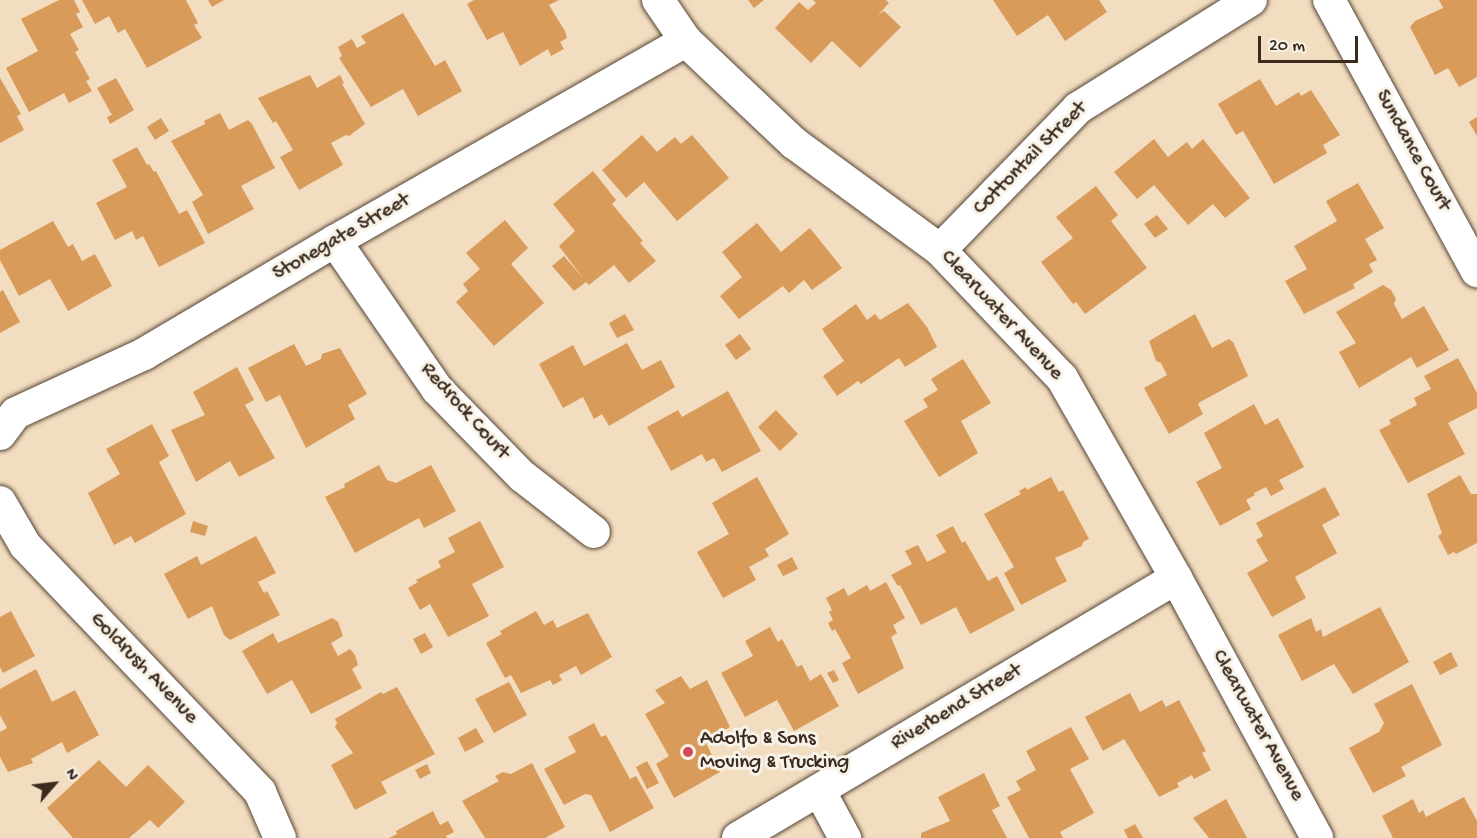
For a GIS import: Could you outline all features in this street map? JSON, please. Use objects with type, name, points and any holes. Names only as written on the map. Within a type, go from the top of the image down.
[{"type":"street","name":"Clearwater Avenue","points":[[658,0],[686,41],[794,143],[940,250],[1062,378],[1176,578],[1317,838]]},
{"type":"street","name":"Cottontail Street","points":[[940,250],[1078,108],[1251,0]]},
{"type":"street","name":"Sundance Court","points":[[1329,0],[1477,271]]},
{"type":"street","name":"Stonegate Street","points":[[0,434],[16,413],[144,354],[335,241],[686,41]]},
{"type":"street","name":"Redrock Court","points":[[335,241],[437,388],[522,476],[594,532]]},
{"type":"street","name":"Goldrush Avenue","points":[[0,502],[25,545],[260,792],[280,838]]},
{"type":"street","name":"Riverbend Street","points":[[738,838],[1176,578]]},
{"type":"street","points":[[819,790],[845,838]]},
{"type":"building","points":[[59,0],[74,0],[80,12],[76,14],[83,27],[70,34],[79,50],[75,52],[90,79],[86,81],[92,91],[69,103],[64,93],[29,112],[6,68],[38,51],[21,19]]},
{"type":"building","points":[[82,0],[186,0],[198,23],[194,25],[202,38],[147,68],[125,29],[118,33],[109,16],[95,24]]},
{"type":"building","points":[[208,0],[224,0],[212,7]]},
{"type":"building","points":[[474,0],[559,0],[549,5],[565,31],[567,38],[560,42],[564,49],[551,56],[548,49],[520,66],[503,32],[487,40],[467,4]]},
{"type":"building","points":[[748,0],[764,0],[754,8]]},
{"type":"building","points":[[813,0],[886,0],[889,3],[878,15],[884,11],[901,27],[860,68],[832,41],[811,63],[775,28],[799,2],[808,10],[816,3]]},
{"type":"building","points":[[993,0],[1099,0],[1107,12],[1065,41],[1048,15],[1017,36]]},
{"type":"building","points":[[1439,0],[1477,0],[1477,77],[1459,87],[1448,68],[1435,75],[1410,27],[1415,21],[1443,8]]},
{"type":"building","points":[[403,13],[435,66],[445,60],[462,91],[418,116],[403,89],[371,107],[339,58],[342,56],[338,47],[352,39],[357,48],[366,43],[361,36]]},
{"type":"building","points":[[310,75],[317,88],[340,75],[344,83],[342,84],[365,124],[349,136],[346,135],[331,143],[343,165],[299,190],[280,157],[293,150],[276,121],[273,123],[258,98]]},
{"type":"building","points":[[0,78],[21,114],[17,116],[24,130],[0,143]]},
{"type":"building","points":[[116,78],[134,110],[110,124],[107,117],[112,115],[97,88]]},
{"type":"building","points":[[1260,79],[1276,106],[1299,92],[1301,96],[1311,90],[1340,135],[1323,145],[1327,153],[1274,184],[1243,131],[1236,135],[1218,104]]},
{"type":"building","points":[[220,113],[229,130],[248,120],[252,124],[275,168],[241,186],[254,209],[208,234],[192,202],[203,195],[171,141],[205,124],[204,121]]},
{"type":"building","points":[[1477,117],[1477,136],[1469,122]]},
{"type":"building","points":[[161,118],[169,131],[155,140],[147,127]]},
{"type":"building","points":[[642,135],[657,152],[675,137],[681,144],[692,135],[729,178],[677,221],[644,182],[626,198],[602,170]]},
{"type":"building","points":[[1154,139],[1168,157],[1187,142],[1192,149],[1203,139],[1250,198],[1225,218],[1213,204],[1188,225],[1154,185],[1137,199],[1114,172]]},
{"type":"building","points":[[137,147],[147,165],[149,164],[154,172],[156,171],[179,214],[187,210],[205,243],[159,267],[143,236],[136,240],[132,231],[115,240],[96,203],[127,187],[112,160]]},
{"type":"building","points":[[593,171],[616,200],[612,204],[643,241],[640,243],[656,261],[629,283],[614,265],[589,285],[586,282],[574,291],[552,266],[564,256],[583,278],[559,246],[575,231],[553,204]]},
{"type":"building","points":[[1358,183],[1384,228],[1365,239],[1377,260],[1369,264],[1373,272],[1353,284],[1355,288],[1304,314],[1285,281],[1307,269],[1294,246],[1337,221],[1326,201]]},
{"type":"building","points":[[1096,186],[1118,215],[1111,221],[1147,268],[1085,314],[1076,302],[1073,304],[1041,262],[1073,238],[1056,217]]},
{"type":"building","points":[[1157,215],[1168,229],[1155,238],[1144,224]]},
{"type":"building","points":[[505,220],[528,248],[511,264],[544,303],[494,346],[456,302],[468,291],[463,284],[480,269],[466,253]]},
{"type":"building","points":[[53,221],[68,247],[73,244],[82,261],[95,254],[112,286],[68,311],[50,279],[19,296],[0,260],[0,250]]},
{"type":"building","points":[[757,223],[781,252],[810,228],[842,268],[812,290],[804,280],[789,293],[783,286],[739,319],[720,296],[742,277],[722,252]]},
{"type":"building","points":[[1383,285],[1391,290],[1396,299],[1394,304],[1402,319],[1424,306],[1449,350],[1417,368],[1411,357],[1359,388],[1339,352],[1356,343],[1336,312]]},
{"type":"building","points":[[3,290],[20,322],[0,333],[0,292]]},
{"type":"building","points":[[908,303],[927,327],[937,347],[905,367],[899,358],[861,384],[858,381],[837,396],[823,376],[844,361],[822,329],[856,304],[867,320],[875,314],[880,320]]},
{"type":"building","points":[[625,314],[634,330],[617,338],[609,323]]},
{"type":"building","points":[[1195,314],[1212,348],[1229,339],[1233,342],[1248,376],[1200,402],[1198,404],[1203,414],[1169,434],[1144,388],[1167,375],[1161,363],[1156,361],[1149,341]]},
{"type":"building","points":[[740,334],[751,349],[736,360],[725,345]]},
{"type":"building","points":[[627,343],[642,370],[661,360],[675,387],[609,426],[602,414],[594,419],[583,397],[563,408],[539,364],[573,345],[584,366]]},
{"type":"building","points":[[294,344],[306,366],[321,359],[322,354],[340,348],[367,394],[348,405],[355,419],[306,448],[280,395],[266,402],[248,368]]},
{"type":"building","points":[[1458,358],[1477,393],[1477,408],[1448,423],[1465,454],[1408,483],[1379,430],[1391,424],[1389,420],[1417,405],[1414,398],[1431,389],[1424,376]]},
{"type":"building","points":[[963,359],[991,403],[961,421],[978,453],[939,477],[904,421],[928,407],[923,399],[938,390],[931,379]]},
{"type":"building","points":[[237,367],[254,400],[245,405],[275,458],[239,477],[230,461],[196,482],[171,430],[205,415],[193,392]]},
{"type":"building","points":[[728,391],[761,451],[722,472],[714,458],[706,462],[702,454],[671,471],[647,427],[678,410],[682,417]]},
{"type":"building","points":[[1254,404],[1265,425],[1278,418],[1304,467],[1279,480],[1284,489],[1271,496],[1266,487],[1254,493],[1255,495],[1246,500],[1251,509],[1220,526],[1196,482],[1222,468],[1204,433]]},
{"type":"building","points":[[776,410],[798,434],[780,451],[758,427]]},
{"type":"building","points":[[152,424],[169,456],[159,462],[186,514],[135,543],[131,536],[114,545],[88,493],[120,474],[106,449]]},
{"type":"building","points":[[379,465],[387,480],[396,483],[431,465],[456,511],[424,528],[419,518],[355,553],[325,497]]},
{"type":"building","points":[[1460,475],[1471,494],[1477,494],[1477,543],[1456,554],[1454,552],[1448,555],[1438,536],[1442,533],[1427,494]]},
{"type":"building","points":[[757,477],[789,534],[765,549],[769,556],[749,567],[756,580],[723,598],[697,552],[729,534],[712,503]]},
{"type":"building","points":[[1051,477],[1059,492],[1063,490],[1089,539],[1083,542],[1082,546],[1055,558],[1067,581],[1021,605],[1004,573],[1014,567],[984,514],[1021,494],[1019,491],[1026,487],[1027,490]]},
{"type":"building","points":[[1325,487],[1340,515],[1322,525],[1337,553],[1295,577],[1306,598],[1272,617],[1247,573],[1268,561],[1256,540],[1263,536],[1256,523]]},
{"type":"building","points":[[193,521],[208,526],[205,536],[190,532]]},
{"type":"building","points":[[480,521],[504,567],[472,584],[489,616],[448,637],[430,604],[420,610],[408,588],[418,582],[416,580],[441,567],[438,561],[455,552],[448,538]]},
{"type":"building","points":[[953,526],[962,543],[965,541],[988,581],[997,576],[1015,610],[970,634],[956,607],[921,625],[900,585],[898,586],[891,575],[912,564],[905,551],[918,545],[927,562],[946,552],[936,535]]},
{"type":"building","points":[[256,536],[276,573],[258,582],[264,593],[267,591],[280,615],[230,640],[224,635],[212,606],[188,619],[164,574],[197,556],[201,565]]},
{"type":"building","points":[[792,557],[798,569],[783,576],[777,565]]},
{"type":"building","points":[[886,582],[905,618],[893,625],[897,633],[891,637],[904,668],[858,694],[842,663],[851,658],[835,629],[832,631],[828,623],[833,620],[829,612],[832,610],[826,598],[844,588],[848,596],[867,585],[870,591]]},
{"type":"building","points":[[1380,607],[1409,662],[1353,694],[1334,664],[1302,681],[1278,635],[1311,618],[1316,632],[1321,629],[1323,637]]},
{"type":"building","points":[[11,611],[35,656],[3,673],[0,667],[0,617]]},
{"type":"building","points":[[536,611],[544,625],[553,620],[557,628],[588,613],[612,657],[581,675],[576,666],[559,675],[562,680],[553,685],[550,680],[521,693],[511,675],[505,678],[486,643],[502,634],[500,631]]},
{"type":"building","points":[[332,618],[338,622],[343,636],[331,643],[338,656],[350,649],[355,655],[358,665],[352,669],[362,688],[311,714],[292,680],[267,694],[242,651],[273,633],[278,643]]},
{"type":"building","points":[[770,627],[778,642],[782,639],[797,667],[802,665],[810,681],[821,674],[839,706],[794,731],[777,700],[745,717],[721,673],[753,656],[745,641]]},
{"type":"building","points":[[425,633],[433,647],[421,654],[413,639]]},
{"type":"building","points":[[1451,652],[1458,666],[1440,675],[1433,662]]},
{"type":"building","points":[[36,669],[52,702],[75,690],[99,735],[67,753],[62,742],[31,759],[33,763],[8,772],[0,757],[0,732],[7,728],[0,715],[0,689]]},
{"type":"building","points":[[834,670],[839,680],[833,683],[827,673]]},
{"type":"building","points":[[681,676],[690,689],[707,680],[730,727],[705,741],[720,772],[674,798],[656,764],[669,756],[645,714],[665,703],[655,690]]},
{"type":"building","points":[[509,682],[527,715],[494,733],[475,699]]},
{"type":"building","points":[[1412,684],[1442,745],[1401,767],[1406,776],[1373,793],[1349,748],[1379,732],[1384,723],[1374,704]]},
{"type":"building","points":[[397,687],[435,754],[381,782],[387,793],[355,810],[331,765],[353,753],[335,727],[337,723],[335,719],[381,692],[383,694]]},
{"type":"building","points":[[1130,693],[1140,712],[1162,700],[1166,707],[1179,700],[1206,751],[1202,753],[1211,770],[1194,779],[1192,775],[1177,783],[1179,787],[1159,797],[1124,739],[1103,751],[1085,717]]},
{"type":"building","points":[[594,723],[601,737],[606,735],[630,779],[636,776],[654,808],[610,832],[591,795],[585,794],[564,805],[544,769],[576,752],[568,737]]},
{"type":"building","points":[[1071,727],[1089,759],[1070,769],[1094,813],[1060,832],[1063,838],[1029,838],[1007,797],[1021,790],[1016,781],[1036,770],[1026,751]]},
{"type":"building","points":[[476,728],[484,742],[465,752],[458,738]]},
{"type":"building","points":[[99,760],[126,787],[148,765],[185,802],[158,828],[150,820],[129,838],[73,838],[47,808]]},
{"type":"building","points":[[647,761],[659,783],[647,789],[636,767]]},
{"type":"building","points":[[532,763],[565,827],[545,838],[485,838],[462,801],[499,781],[495,776],[503,772],[511,774]]},
{"type":"building","points":[[427,764],[431,773],[420,779],[415,770]]},
{"type":"building","points":[[984,773],[1000,806],[992,810],[1007,838],[921,838],[921,833],[950,821],[938,797]]},
{"type":"building","points":[[1464,797],[1477,821],[1477,838],[1393,838],[1382,816],[1413,799],[1419,813],[1423,810],[1426,817]]},
{"type":"building","points":[[1226,799],[1247,838],[1209,838],[1193,818]]},
{"type":"building","points":[[433,811],[440,825],[448,821],[454,832],[446,836],[447,838],[389,838],[397,834],[396,831]]},
{"type":"building","points":[[1135,824],[1143,838],[1128,838],[1124,830]]},
{"type":"place","name":"Adolfo & Sons Moving & Trucking","points":[[688,752]]}]
